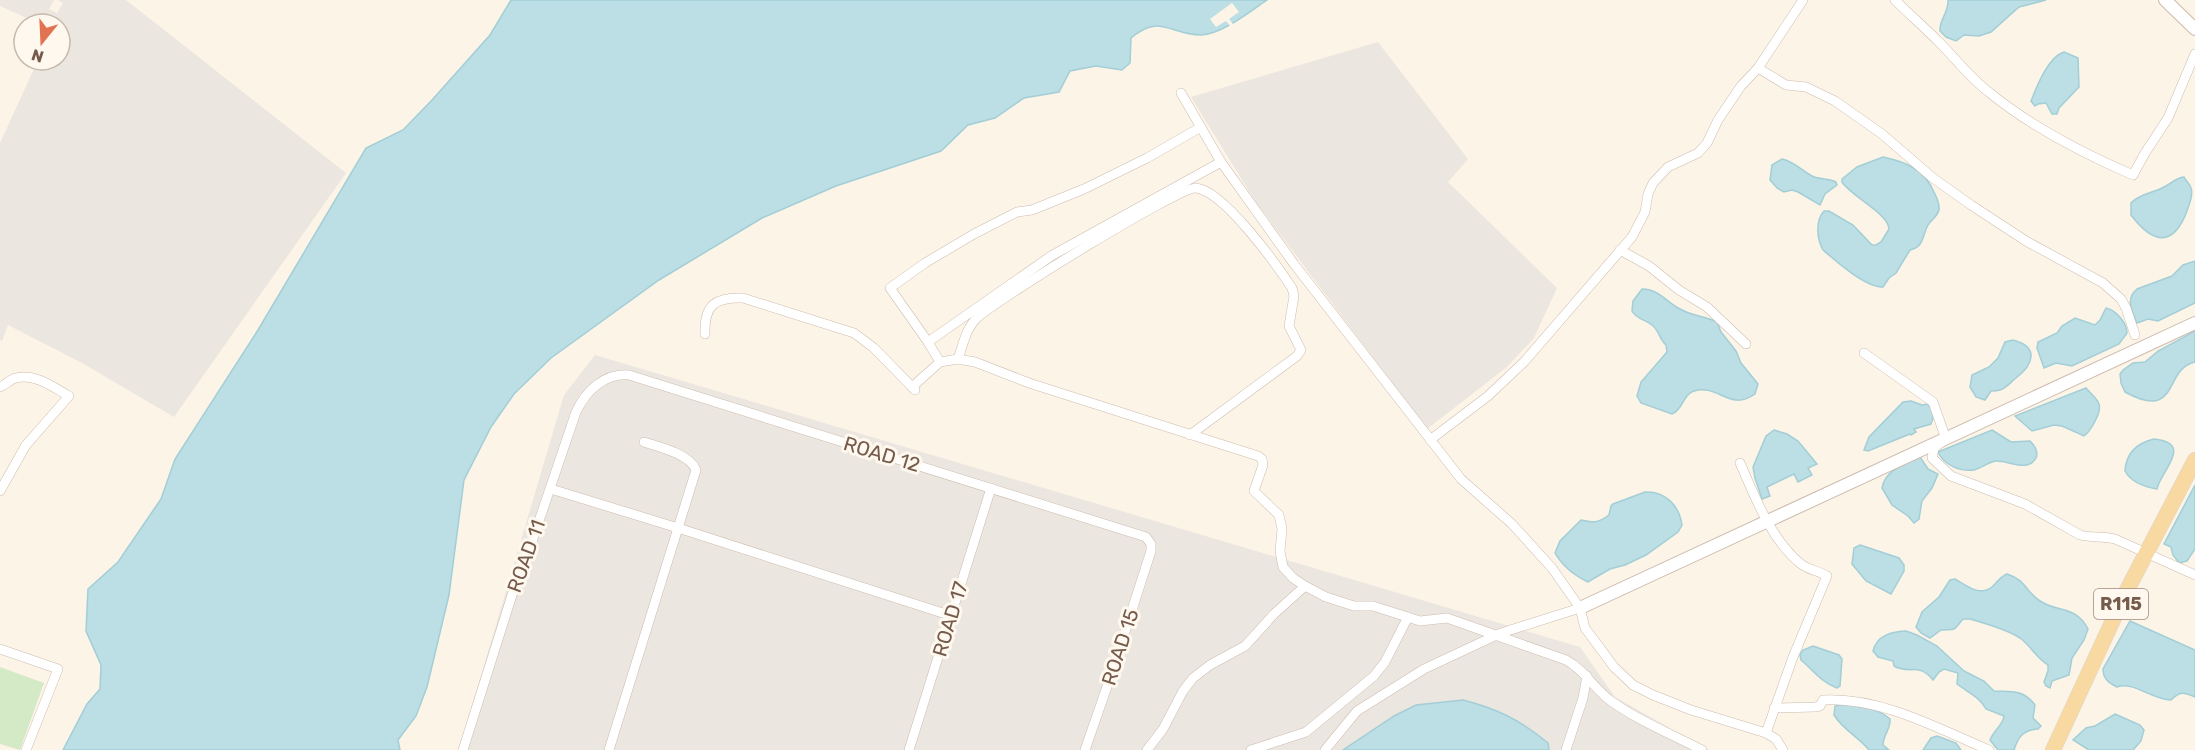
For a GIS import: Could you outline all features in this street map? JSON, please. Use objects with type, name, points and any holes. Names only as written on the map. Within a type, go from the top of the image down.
[{"type":"main road","name":"R115","points":[[2053,750],[2147,552],[2195,460]]},
{"type":"street","points":[[1430,441],[1488,396],[1524,362],[1620,250],[1638,227],[1653,183],[1668,166],[1698,153],[1707,143],[1718,120],[1741,86],[1758,68],[1803,0]]},
{"type":"street","points":[[1895,0],[1939,42],[1963,69],[2013,111],[2085,154],[2133,175],[2168,118],[2195,54]]},
{"type":"street","points":[[2165,0],[2195,29]]},
{"type":"street","points":[[1758,68],[1786,85],[1806,87],[1835,101],[1882,134],[1933,178],[1971,205],[2026,241],[2103,283],[2126,308],[2135,335]]},
{"type":"street","points":[[1181,93],[1221,162],[1294,264],[1461,479],[1533,546],[1552,568],[1580,608],[1585,628],[1614,667],[1634,685],[1653,696],[1766,733],[1776,739],[1783,750]]},
{"type":"street","points":[[940,362],[890,288],[925,263],[1017,212],[1032,210],[1084,189],[1139,162],[1201,127]]},
{"type":"street","points":[[928,342],[1051,256],[1221,162]]},
{"type":"street","points":[[958,359],[970,326],[977,317],[1008,295],[1108,233],[1180,193],[1193,187],[1204,190],[1215,195],[1223,203],[1262,248],[1292,288],[1294,302],[1289,326],[1301,350],[1297,356],[1190,435]]},
{"type":"street","points":[[1620,250],[1648,266],[1679,290],[1707,307],[1746,344]]},
{"type":"street","points":[[705,334],[705,318],[710,307],[728,298],[743,298],[854,333],[891,363],[914,388],[940,362],[958,359],[975,362],[1029,383],[1258,456],[1262,459],[1263,465],[1254,491],[1279,514],[1282,529],[1280,551],[1283,567],[1305,586],[1344,604],[1373,606],[1427,621],[1447,618],[1566,660],[1577,666],[1609,699],[1629,713],[1702,750]]},
{"type":"street","points":[[1324,750],[1357,711],[1424,669],[1498,635],[1580,608],[2195,323]]},
{"type":"street","points":[[1864,353],[1933,402],[1946,439]]},
{"type":"street","name":"ROAD 12","points":[[610,376],[629,375],[1146,537],[1150,544]]},
{"type":"street","points":[[0,387],[13,378],[26,376],[41,380],[69,396],[26,445],[0,491]]},
{"type":"street","name":"ROAD 11","points":[[463,750],[512,595],[582,401],[610,376]]},
{"type":"street","points":[[1946,439],[1934,448],[1932,458],[1951,476],[2025,504],[2080,534],[2088,537],[2105,536],[2147,552],[2195,575]]},
{"type":"street","points":[[609,750],[696,470],[694,465],[679,454],[644,442]]},
{"type":"street","points":[[1740,463],[1768,521],[1792,556],[1804,566],[1827,576],[1810,614],[1766,733]]},
{"type":"street","name":"ROAD 17","points":[[909,750],[991,488]]},
{"type":"street","points":[[550,489],[952,616]]},
{"type":"street","name":"ROAD 15","points":[[1085,750],[1110,678],[1150,551],[1150,544]]},
{"type":"street","points":[[1147,750],[1163,729],[1183,690],[1193,678],[1210,665],[1245,646],[1274,614],[1305,586]]},
{"type":"street","points":[[1251,750],[1306,732],[1374,676],[1385,662],[1408,617]]},
{"type":"street","points":[[0,649],[58,669],[26,750]]},
{"type":"street","points":[[1566,750],[1583,698],[1587,676]]},
{"type":"street","points":[[1774,708],[1815,707],[1820,706],[1823,700],[1856,702],[1923,721],[1989,750]]},
{"type":"shaded area","points":[[0,0],[54,0],[49,9],[55,12],[13,12],[0,6]]},
{"type":"shaded area","points":[[58,0],[126,0],[346,173],[174,417],[82,363],[8,325],[2,341],[0,340],[0,143],[33,72],[72,72],[72,12],[58,12],[63,3]]},
{"type":"shaded area","points":[[1378,42],[1468,159],[1448,182],[1557,288],[1534,338],[1507,367],[1427,429],[1255,201],[1191,97]]},
{"type":"shaded area","points":[[595,355],[1580,647],[1615,697],[1709,750],[459,750],[564,395]]},
{"type":"green space","points":[[0,667],[44,683],[20,750],[0,744]]},
{"type":"water","points":[[511,0],[1267,0],[1236,21],[1209,34],[1190,34],[1165,27],[1150,27],[1131,38],[1130,63],[1122,70],[1096,66],[1070,71],[1059,92],[1024,98],[995,118],[968,125],[941,151],[836,186],[762,218],[659,280],[551,358],[514,394],[491,427],[464,480],[449,595],[427,687],[416,716],[398,740],[400,750],[63,750],[87,704],[100,689],[101,665],[86,631],[88,589],[118,562],[161,499],[175,459],[258,330],[366,148],[403,130],[490,35]]},
{"type":"water","points":[[1948,0],[2046,0],[2019,7],[1991,32],[1979,36],[1964,35],[1956,41],[1946,37],[1940,31]]},
{"type":"water","points":[[2064,52],[2078,58],[2079,87],[2059,108],[2057,114],[2052,114],[2046,103],[2035,106],[2031,101],[2048,66]]},
{"type":"water","points":[[1883,157],[1907,164],[1920,172],[1930,184],[1939,203],[1939,210],[1928,225],[1920,244],[1910,250],[1896,273],[1883,287],[1868,283],[1843,267],[1823,250],[1818,230],[1821,215],[1824,211],[1829,211],[1853,225],[1872,245],[1881,242],[1889,229],[1887,223],[1883,217],[1847,188],[1842,179],[1857,167]]},
{"type":"water","points":[[1782,159],[1812,176],[1836,182],[1837,185],[1825,194],[1820,205],[1798,192],[1792,190],[1784,192],[1770,180],[1772,165]]},
{"type":"water","points":[[2184,177],[2192,194],[2181,223],[2169,236],[2162,238],[2147,232],[2131,215],[2131,203]]},
{"type":"water","points":[[2195,261],[2195,303],[2158,321],[2148,319],[2137,323],[2130,301],[2133,293],[2137,289],[2172,276],[2183,265]]},
{"type":"water","points":[[1642,289],[1658,293],[1685,311],[1717,322],[1741,363],[1758,384],[1755,394],[1738,400],[1711,391],[1694,391],[1687,395],[1679,409],[1672,414],[1641,403],[1637,396],[1641,382],[1667,352],[1666,345],[1654,327],[1632,311],[1633,301]]},
{"type":"water","points":[[2106,308],[2117,314],[2125,325],[2127,333],[2119,344],[2072,366],[2056,363],[2044,368],[2037,348],[2038,342],[2057,333],[2062,326],[2075,318],[2095,325]]},
{"type":"water","points":[[2195,331],[2195,362],[2178,374],[2163,398],[2155,401],[2142,400],[2125,392],[2120,374],[2123,370],[2133,363],[2145,362],[2158,351]]},
{"type":"water","points":[[2013,340],[2027,347],[2031,357],[2030,362],[2022,373],[2004,388],[1991,391],[1985,400],[1976,397],[1970,387],[1972,375],[1989,367],[1998,358],[2005,342]]},
{"type":"water","points":[[2086,388],[2097,400],[2099,412],[2095,422],[2084,436],[2062,426],[2054,425],[2032,431],[2015,416]]},
{"type":"water","points":[[1911,401],[1922,405],[1928,404],[1933,414],[1931,424],[1914,429],[1916,432],[1911,435],[1868,451],[1864,450],[1869,437],[1903,402]]},
{"type":"water","points":[[1774,430],[1798,441],[1817,464],[1808,468],[1812,475],[1798,482],[1794,474],[1767,487],[1770,496],[1762,499],[1753,467],[1766,436]]},
{"type":"water","points":[[1992,430],[2011,442],[2030,441],[2036,451],[2036,458],[2028,465],[1996,461],[1969,470],[1958,469],[1948,464],[1938,452]]},
{"type":"water","points":[[2154,439],[2166,442],[2172,446],[2174,452],[2157,489],[2139,483],[2125,471],[2130,454],[2142,443]]},
{"type":"water","points":[[1920,457],[1928,469],[1938,474],[1932,488],[1922,501],[1919,519],[1914,523],[1892,505],[1882,488],[1891,472]]},
{"type":"water","points":[[2195,485],[2195,549],[2187,561],[2179,563],[2171,547],[2164,544]]},
{"type":"water","points":[[1645,492],[1659,494],[1670,501],[1678,511],[1682,525],[1678,532],[1646,555],[1610,569],[1588,582],[1561,562],[1555,553],[1560,541],[1581,520],[1593,522],[1602,520],[1609,515],[1613,504]]},
{"type":"water","points":[[1860,545],[1899,558],[1904,565],[1904,571],[1891,594],[1866,581],[1852,564],[1854,548]]},
{"type":"water","points":[[2007,574],[2018,579],[2040,601],[2078,616],[2088,629],[2084,640],[2072,658],[2069,675],[2052,681],[2050,688],[2044,682],[2048,665],[2024,641],[2009,632],[1970,619],[1963,619],[1954,629],[1941,630],[1930,638],[1916,627],[1922,612],[1939,597],[1950,580],[1955,579],[1973,589],[1982,591],[1992,587]]},
{"type":"water","points":[[2130,621],[2195,650],[2195,697],[2182,693],[2171,700],[2164,699],[2130,686],[2117,687],[2107,680],[2103,669]]},
{"type":"water","points":[[1906,631],[1937,646],[1964,671],[1984,681],[1994,691],[2017,692],[2026,696],[2035,705],[2033,718],[2041,726],[2022,735],[2014,750],[1998,750],[1990,740],[2004,716],[1986,709],[1976,697],[1957,684],[1958,673],[1944,669],[1933,680],[1923,671],[1894,666],[1893,661],[1878,657],[1873,651],[1878,641],[1885,635]]},
{"type":"water","points":[[1813,646],[1839,655],[1842,659],[1840,686],[1837,688],[1822,680],[1801,660],[1800,655],[1803,650]]},
{"type":"water","points":[[1463,700],[1498,711],[1518,722],[1548,743],[1549,750],[1343,750],[1394,716],[1416,705]]},
{"type":"water","points":[[1843,704],[1874,710],[1890,719],[1883,745],[1889,750],[1869,750],[1842,725],[1834,715],[1835,706]]},
{"type":"water","points":[[2115,714],[2140,725],[2144,730],[2141,741],[2133,750],[2089,750],[2073,740],[2086,728],[2095,726]]},
{"type":"water","points":[[1937,736],[1956,743],[1961,750],[1923,750],[1931,738]]},
{"type":"pier","points":[[1232,3],[1239,12],[1229,19],[1233,24],[1230,26],[1226,21],[1216,27],[1210,19]]}]
